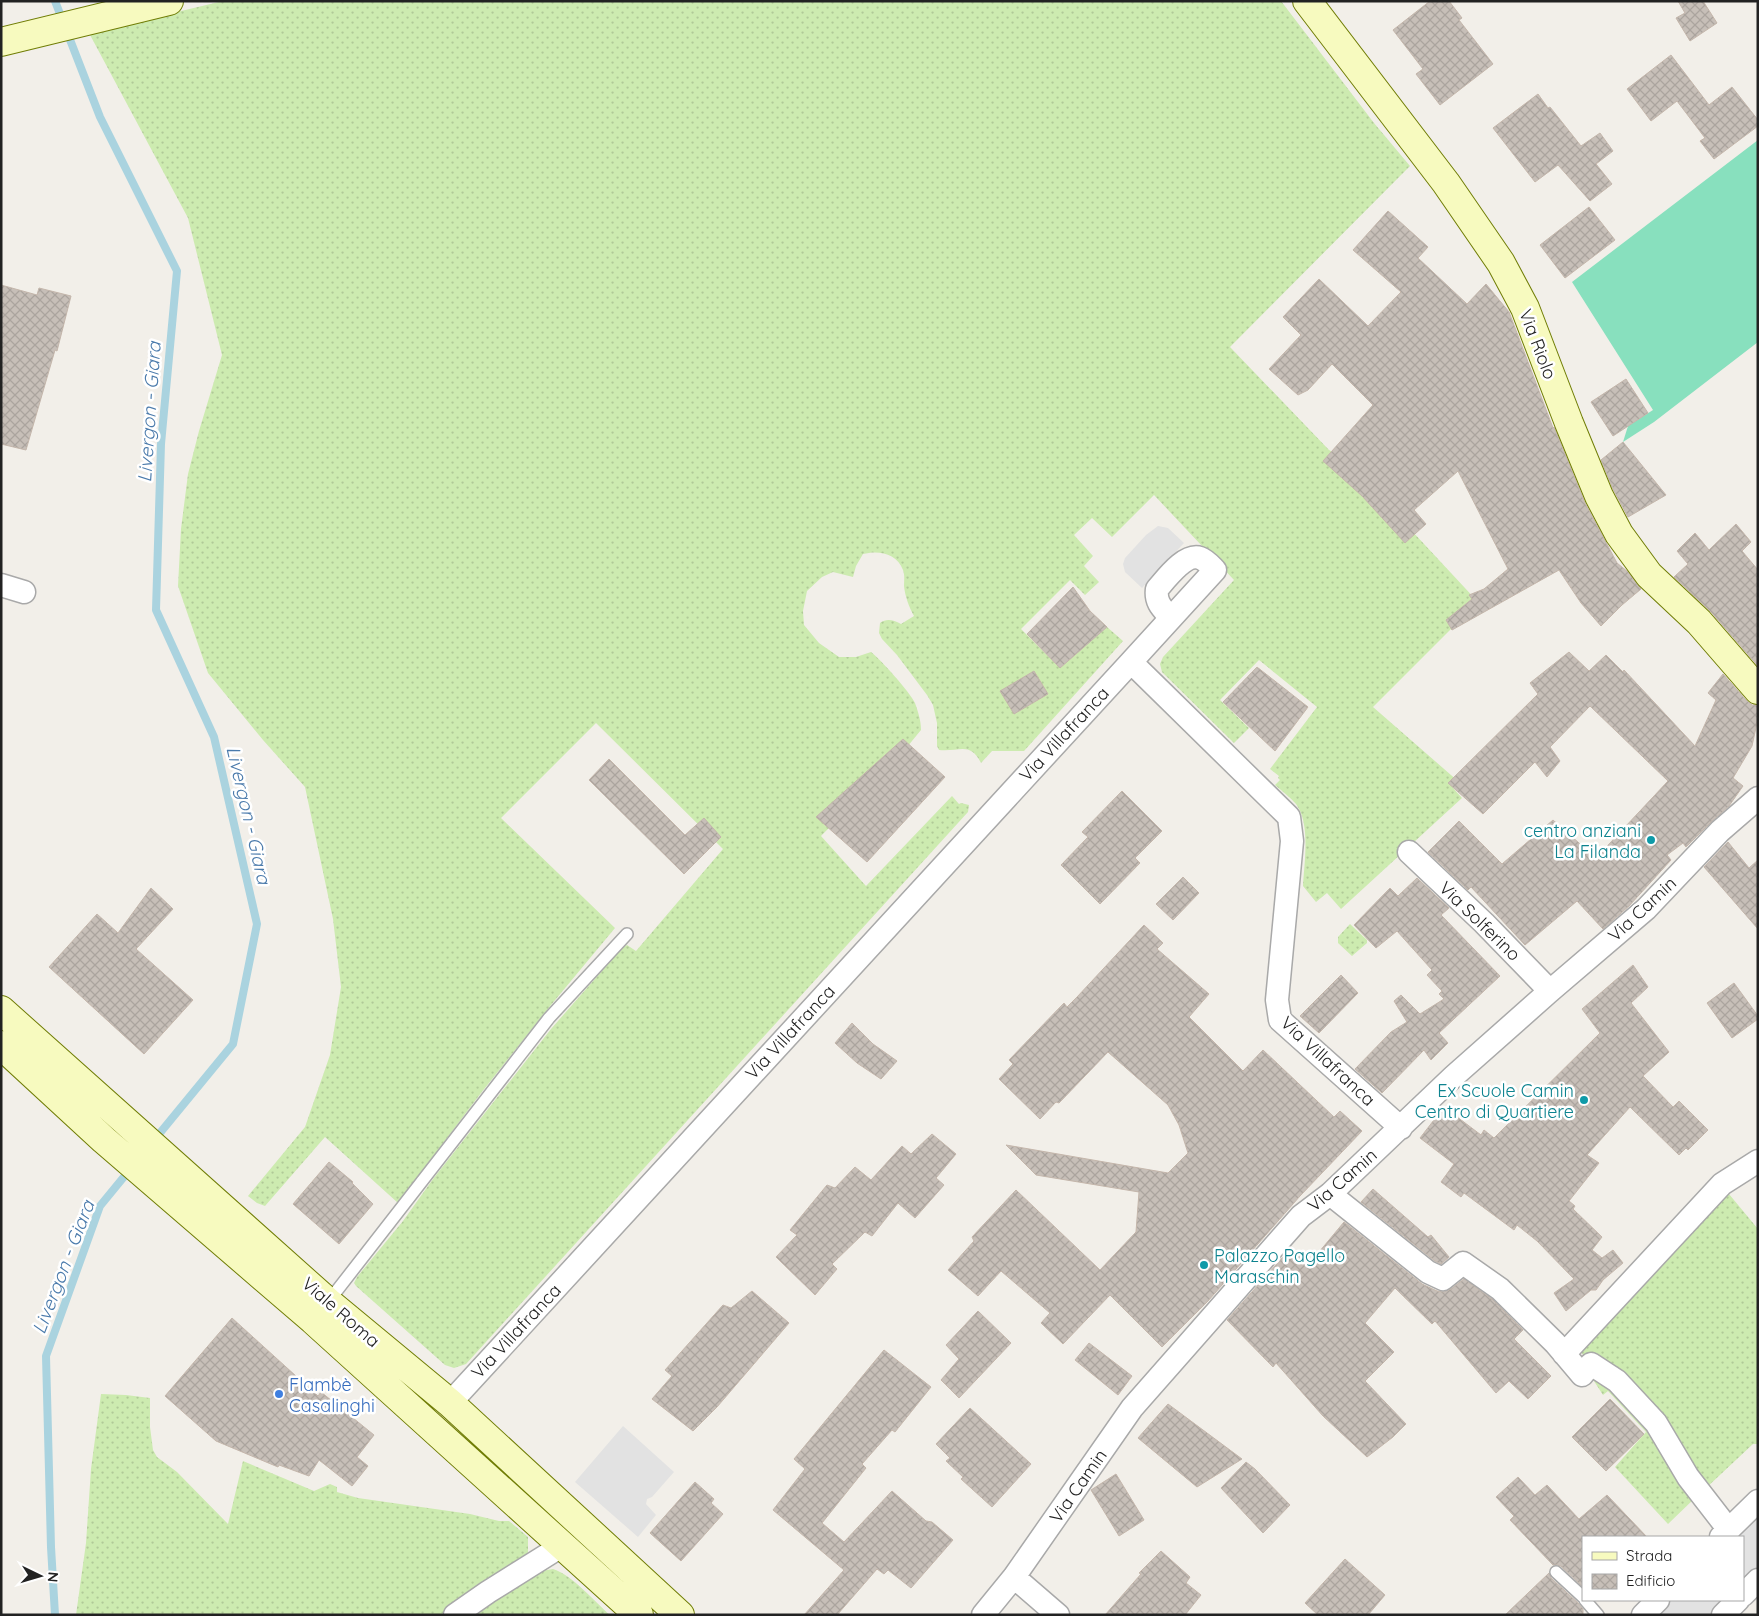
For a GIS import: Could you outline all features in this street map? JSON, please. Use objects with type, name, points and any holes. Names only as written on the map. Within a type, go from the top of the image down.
[{"type":"main road","points":[[8,40],[169,1]]},
{"type":"main road","name":"Via Riolo","points":[[1307,1],[1446,183],[1501,263],[1525,308],[1599,496],[1620,534],[1649,574],[1700,622],[1758,690]]},
{"type":"main road","name":"Viale Roma","points":[[1,1010],[104,1140],[195,1200]]},
{"type":"main road","name":"Viale Roma","points":[[1,1044],[122,1118],[195,1200],[321,1311],[430,1425],[639,1615]]},
{"type":"main road","name":"Viale Roma","points":[[321,1311],[450,1403],[680,1615]]},
{"type":"main road","points":[[430,1425],[450,1403]]},
{"type":"main road","points":[[563,1545],[581,1525]]},
{"type":"street","points":[[1,585],[24,592]]},
{"type":"street","name":"Via Villafranca","points":[[450,1403],[1171,618]]},
{"type":"street","name":"Via Villafranca","points":[[1131,662],[1289,817],[1292,841],[1277,1000],[1280,1020],[1400,1128]]},
{"type":"street","name":"Via Camin","points":[[983,1615],[1014,1577],[1132,1408],[1301,1216],[1330,1194],[1454,1076],[1646,909],[1720,831],[1758,798]]},
{"type":"street","name":"Via Solferino","points":[[1409,852],[1484,923],[1550,991]]},
{"type":"street","points":[[1564,1354],[1722,1184],[1758,1161]]},
{"type":"street","points":[[1330,1194],[1428,1272],[1443,1279],[1463,1263],[1500,1288],[1582,1375],[1591,1364],[1617,1381],[1656,1423],[1688,1477],[1725,1533],[1758,1501]]},
{"type":"street","points":[[455,1615],[563,1545]]},
{"type":"street","points":[[1014,1577],[1058,1615]]},
{"type":"street","points":[[1744,1594],[1758,1580]]},
{"type":"street","points":[[1643,1615],[1657,1601]]},
{"type":"street","points":[[1723,1615],[1737,1601]]},
{"type":"lane","points":[[321,1311],[363,1260],[549,1018],[626,934]]},
{"type":"lane","points":[[1556,1572],[1582,1596]]},
{"type":"lane","points":[[1586,1601],[1598,1615]]},
{"type":"green space","points":[[223,1],[1281,1],[1374,123],[1410,166],[1230,347],[1329,450],[1344,458],[1478,602],[1373,707],[1459,782],[1453,788],[1462,798],[1341,909],[1327,893],[1316,902],[1303,886],[1305,833],[1301,812],[1294,801],[1275,785],[1280,780],[1279,776],[1270,769],[1317,707],[1259,660],[1220,700],[1249,728],[1234,743],[1162,672],[1160,664],[1163,657],[1234,580],[1154,495],[1112,537],[1092,518],[1074,535],[1093,556],[1084,566],[1099,582],[1085,595],[1070,580],[1021,629],[1060,668],[1107,627],[1123,641],[1024,751],[992,751],[981,763],[973,752],[968,750],[939,750],[937,746],[937,723],[933,705],[879,633],[880,623],[885,620],[901,624],[914,616],[905,594],[903,570],[892,556],[875,552],[863,554],[856,566],[853,577],[833,572],[822,577],[807,591],[803,611],[804,625],[819,643],[839,657],[856,657],[871,652],[876,656],[912,698],[918,713],[921,730],[898,758],[821,836],[866,886],[952,796],[959,804],[969,805],[968,812],[466,1364],[454,1368],[445,1365],[356,1286],[354,1283],[357,1277],[403,1221],[433,1179],[551,1029],[622,948],[627,945],[636,951],[723,849],[596,723],[501,818],[615,928],[481,1093],[398,1203],[325,1137],[265,1206],[248,1196],[305,1127],[330,1055],[341,987],[333,919],[305,787],[263,740],[208,673],[178,586],[181,529],[188,474],[222,355],[188,218],[89,33]]},
{"type":"green space","points":[[1758,140],[1758,342],[1654,422],[1623,442],[1628,426],[1653,410],[1572,282]]},
{"type":"green space","points":[[1350,924],[1367,940],[1367,943],[1352,956],[1338,943],[1338,937]]},
{"type":"green space","points":[[1724,1188],[1758,1229],[1758,1444],[1753,1444],[1705,1489],[1590,1364],[1578,1348]]},
{"type":"green space","points":[[1592,1378],[1625,1395],[1695,1498],[1668,1524],[1615,1467],[1646,1432],[1608,1391],[1603,1395]]},
{"type":"green space","points":[[101,1394],[150,1398],[150,1427],[153,1450],[157,1457],[177,1472],[228,1524],[243,1461],[314,1491],[330,1484],[337,1487],[337,1492],[358,1498],[470,1514],[499,1521],[509,1521],[528,1537],[528,1552],[525,1558],[440,1615],[76,1615],[86,1543],[91,1469]]},
{"type":"green space","points":[[553,1569],[575,1582],[610,1615],[471,1615],[541,1571]]},
{"type":"shaded area","points":[[1158,526],[1168,528],[1184,543],[1142,588],[1125,572],[1123,564],[1125,558],[1146,535]]},
{"type":"shaded area","points":[[623,1426],[674,1472],[652,1497],[647,1499],[646,1504],[656,1515],[638,1537],[575,1482]]},
{"type":"shaded area","points":[[1758,1511],[1758,1574],[1744,1588],[1744,1536],[1732,1536]]},
{"type":"shaded area","points":[[1666,1601],[1731,1601],[1716,1615],[1652,1615]]},
{"type":"building","points":[[1430,1],[1449,1],[1462,18],[1459,20],[1493,64],[1440,105],[1416,74],[1423,69],[1393,30]]},
{"type":"building","points":[[1678,1],[1703,1],[1717,23],[1690,41],[1676,18],[1685,13]]},
{"type":"building","points":[[1671,55],[1709,105],[1732,87],[1758,120],[1758,126],[1714,159],[1700,141],[1705,138],[1677,101],[1651,121],[1627,89]]},
{"type":"building","points":[[1538,94],[1581,146],[1600,133],[1613,151],[1596,164],[1612,184],[1590,201],[1558,165],[1535,182],[1493,128]]},
{"type":"building","points":[[1589,207],[1615,240],[1565,278],[1540,245]]},
{"type":"building","points":[[1388,211],[1428,247],[1418,258],[1467,304],[1486,284],[1509,312],[1553,428],[1585,503],[1617,563],[1628,572],[1641,589],[1601,626],[1581,603],[1559,570],[1452,630],[1446,620],[1472,599],[1469,595],[1484,589],[1508,569],[1458,471],[1414,510],[1426,524],[1405,543],[1362,496],[1323,461],[1373,405],[1332,364],[1308,390],[1298,395],[1269,369],[1301,335],[1283,317],[1319,279],[1368,326],[1401,292],[1353,250]]},
{"type":"building","points":[[1,285],[37,295],[39,288],[71,296],[57,351],[55,350],[26,450],[1,444]]},
{"type":"building","points":[[1626,379],[1648,413],[1613,436],[1591,402]]},
{"type":"building","points":[[1623,442],[1666,495],[1628,517],[1613,489],[1601,460]]},
{"type":"building","points":[[1736,524],[1751,542],[1742,551],[1758,570],[1758,666],[1711,612],[1674,577],[1688,564],[1677,551],[1695,533],[1709,550]]},
{"type":"building","points":[[1073,587],[1090,611],[1107,627],[1060,668],[1027,634]]},
{"type":"building","points":[[1569,652],[1589,671],[1606,655],[1623,672],[1624,670],[1695,746],[1716,700],[1708,693],[1723,674],[1746,700],[1752,705],[1758,705],[1758,718],[1752,746],[1733,778],[1743,786],[1729,806],[1686,847],[1683,843],[1667,855],[1671,860],[1629,906],[1603,929],[1577,901],[1525,945],[1471,887],[1468,890],[1428,852],[1459,821],[1502,864],[1553,820],[1596,858],[1668,781],[1590,706],[1550,747],[1560,761],[1547,777],[1535,762],[1483,814],[1448,783],[1538,694],[1530,683]]},
{"type":"building","points":[[1257,667],[1308,707],[1275,751],[1223,702]]},
{"type":"building","points":[[1034,671],[1048,694],[1014,714],[1000,691]]},
{"type":"building","points":[[903,739],[945,777],[867,862],[816,817]]},
{"type":"building","points":[[609,759],[685,835],[704,818],[721,837],[684,874],[589,780]]},
{"type":"building","points":[[1122,791],[1162,831],[1135,858],[1140,863],[1100,904],[1061,865],[1088,837],[1082,832]]},
{"type":"building","points":[[1728,842],[1749,868],[1758,860],[1758,929],[1704,867]]},
{"type":"building","points":[[1183,877],[1199,893],[1173,920],[1156,904]]},
{"type":"building","points":[[1417,878],[1449,908],[1441,915],[1500,976],[1439,1033],[1448,1043],[1431,1060],[1424,1050],[1382,1093],[1355,1069],[1391,1032],[1407,1022],[1394,1001],[1401,995],[1420,1014],[1444,999],[1439,994],[1442,991],[1427,975],[1432,970],[1397,931],[1376,948],[1354,925],[1390,888],[1398,896]]},
{"type":"building","points":[[151,888],[173,909],[136,949],[193,1000],[144,1054],[49,967],[97,914],[118,933]]},
{"type":"building","points":[[1144,925],[1163,943],[1157,949],[1209,994],[1189,1017],[1243,1071],[1263,1050],[1334,1117],[1340,1111],[1362,1131],[1300,1196],[1208,1301],[1162,1347],[1110,1295],[1063,1344],[1041,1323],[1050,1313],[1001,1271],[978,1296],[948,1270],[974,1241],[972,1237],[1016,1190],[1100,1270],[1136,1232],[1139,1192],[1036,1175],[1006,1145],[1168,1173],[1188,1153],[1179,1125],[1168,1105],[1108,1052],[1059,1103],[1056,1102],[1040,1119],[999,1079],[1013,1064],[1009,1060],[1064,1003],[1067,1007],[1077,997]]},
{"type":"building","points":[[1633,965],[1648,987],[1631,1003],[1669,1052],[1643,1076],[1673,1107],[1679,1101],[1708,1130],[1688,1150],[1686,1148],[1679,1155],[1630,1107],[1587,1155],[1599,1163],[1569,1201],[1575,1206],[1573,1209],[1602,1237],[1592,1250],[1602,1258],[1613,1250],[1623,1263],[1603,1280],[1596,1290],[1591,1290],[1566,1311],[1554,1293],[1574,1279],[1537,1241],[1517,1225],[1514,1230],[1464,1193],[1461,1197],[1441,1182],[1454,1164],[1420,1138],[1444,1107],[1481,1135],[1484,1130],[1494,1138],[1600,1033],[1582,1009]]},
{"type":"building","points":[[1341,975],[1358,993],[1319,1033],[1300,1016]]},
{"type":"building","points":[[1734,983],[1758,1016],[1758,1019],[1732,1038],[1707,1003]]},
{"type":"building","points":[[852,1023],[873,1044],[897,1061],[881,1079],[857,1063],[835,1043]]},
{"type":"building","points":[[932,1134],[956,1154],[936,1178],[944,1185],[915,1218],[898,1203],[872,1236],[865,1232],[832,1264],[837,1269],[815,1295],[776,1257],[797,1235],[790,1230],[827,1185],[835,1188],[855,1167],[871,1180],[902,1146],[911,1154]]},
{"type":"building","points":[[329,1162],[353,1182],[373,1204],[339,1244],[293,1204]]},
{"type":"building","points":[[1373,1189],[1428,1237],[1431,1235],[1449,1257],[1441,1264],[1435,1261],[1361,1202]]},
{"type":"building","points":[[1344,1222],[1422,1284],[1444,1292],[1464,1279],[1492,1299],[1523,1330],[1514,1339],[1551,1376],[1528,1399],[1509,1381],[1496,1393],[1435,1321],[1432,1324],[1395,1288],[1365,1323],[1394,1352],[1365,1381],[1406,1424],[1393,1437],[1367,1457],[1323,1416],[1276,1363],[1273,1367],[1227,1320],[1291,1248],[1309,1264]]},
{"type":"building","points":[[752,1291],[789,1323],[717,1407],[693,1431],[652,1399],[672,1376],[665,1370],[723,1305],[731,1308]]},
{"type":"building","points":[[978,1311],[1011,1343],[959,1398],[941,1380],[959,1359],[946,1345]]},
{"type":"building","points":[[232,1318],[318,1396],[321,1392],[374,1435],[357,1457],[368,1466],[352,1486],[319,1460],[309,1476],[279,1465],[278,1467],[216,1441],[165,1396]]},
{"type":"building","points":[[1089,1343],[1132,1376],[1118,1395],[1075,1360]]},
{"type":"building","points":[[884,1350],[931,1387],[895,1432],[892,1430],[862,1464],[866,1468],[822,1523],[844,1542],[892,1491],[926,1521],[932,1522],[953,1540],[911,1588],[888,1570],[884,1574],[877,1569],[837,1615],[804,1615],[844,1570],[773,1510],[805,1469],[794,1459]]},
{"type":"building","points":[[1610,1399],[1644,1434],[1606,1471],[1572,1437]]},
{"type":"building","points":[[1168,1404],[1242,1459],[1197,1487],[1138,1438]]},
{"type":"building","points":[[970,1408],[1031,1464],[992,1507],[961,1479],[963,1477],[946,1461],[950,1458],[936,1444]]},
{"type":"building","points":[[1246,1462],[1290,1505],[1263,1533],[1221,1488]]},
{"type":"building","points":[[1116,1474],[1144,1520],[1119,1536],[1091,1490]]},
{"type":"building","points":[[1518,1477],[1535,1495],[1547,1485],[1579,1519],[1607,1495],[1646,1536],[1582,1536],[1582,1586],[1561,1566],[1553,1565],[1510,1520],[1514,1516],[1496,1497]]},
{"type":"building","points":[[695,1482],[714,1499],[711,1503],[723,1514],[681,1561],[650,1533]]},
{"type":"building","points":[[1161,1551],[1190,1577],[1186,1583],[1201,1595],[1185,1615],[1105,1615],[1141,1574],[1139,1573]]},
{"type":"building","points":[[1345,1559],[1385,1595],[1368,1615],[1318,1615],[1305,1603]]},
{"type":"building","points":[[1549,1573],[1551,1578],[1583,1609],[1583,1615],[1505,1615]]},
{"type":"waterway","name":"Livergon - Giara","points":[[55,1],[100,117],[177,271],[161,444],[156,610],[214,737],[257,924],[233,1044],[100,1206],[46,1356],[51,1547],[55,1615]]},
{"type":"place","name":"centro anziani La Filanda","points":[[1651,840]]},
{"type":"place","name":"Ex Scuole Camin Centro di Quartiere","points":[[1584,1100]]},
{"type":"place","name":"Palazzo Pagello Maraschin","points":[[1204,1265]]},
{"type":"place","name":"Flambè Casalinghi","points":[[279,1394]]}]
